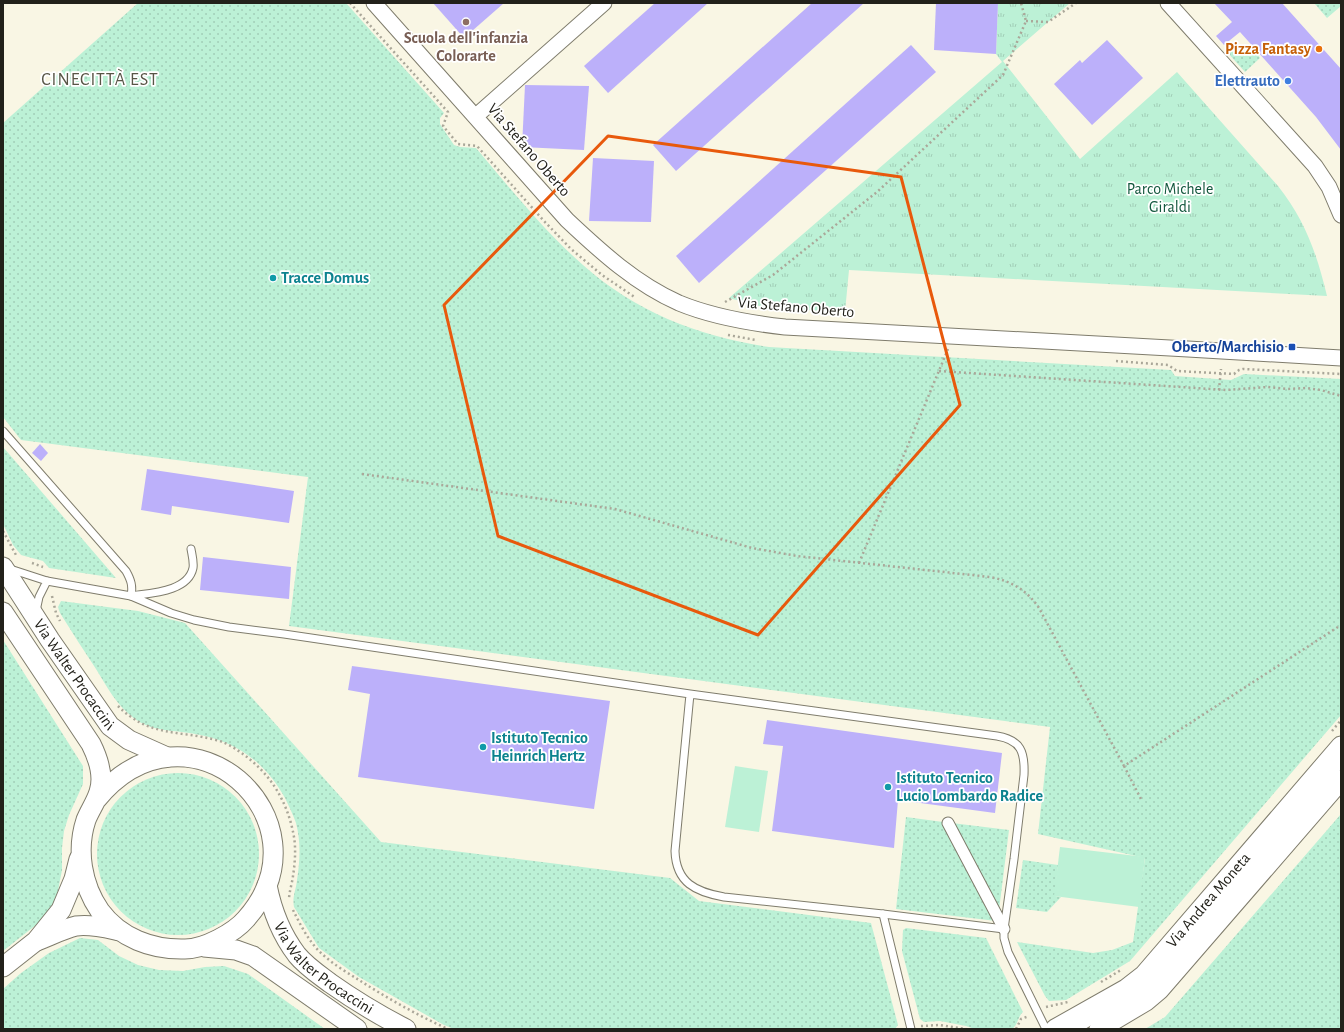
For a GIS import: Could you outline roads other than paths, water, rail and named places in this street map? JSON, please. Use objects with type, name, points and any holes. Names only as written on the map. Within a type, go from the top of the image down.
[{"type":"street","name":"Via Stefano Oberto","points":[[374,3],[476,116],[558,211],[599,250],[631,275],[658,292],[704,312],[733,320],[786,327],[1341,358]]},
{"type":"street","points":[[476,116],[604,3]]},
{"type":"street","points":[[1168,3],[1314,166],[1329,187],[1341,215]]},
{"type":"street","name":"Via Walter Procaccini","points":[[8,564],[36,618],[110,726],[129,740],[167,757]]},
{"type":"street","name":"Via Walter Procaccini","points":[[3,612],[94,750],[98,760],[101,780],[99,792],[86,820],[81,850],[83,871],[88,889],[101,912],[110,923],[120,932],[144,943],[172,949],[188,949],[198,947],[233,932],[244,923],[254,911],[267,885],[271,869],[273,853],[271,838],[268,822],[261,807],[253,794],[233,775],[213,764],[197,759],[167,757],[151,760],[124,773],[112,782],[96,800]]},
{"type":"street","name":"Via Andrea Moneta","points":[[1100,1029],[1153,996],[1201,926],[1225,898],[1341,746]]},
{"type":"street","name":"Via Andrea Moneta","points":[[1225,898],[1341,780]]},
{"type":"street","points":[[948,823],[1004,928]]},
{"type":"street","points":[[3,967],[36,941],[61,910],[74,879],[81,850]]},
{"type":"street","name":"Via Walter Procaccini","points":[[267,885],[275,916],[286,938],[300,959],[320,976],[345,993],[406,1029]]},
{"type":"street","points":[[36,941],[59,932],[81,926],[95,926],[120,932]]},
{"type":"street","name":"Via Andrea Moneta","points":[[1055,1029],[1138,981],[1201,926]]},
{"type":"street","name":"Via Walter Procaccini","points":[[198,947],[236,950],[253,956],[357,1029]]},
{"type":"lane","points":[[3,432],[126,572],[132,582],[131,596]]},
{"type":"lane","points":[[131,596],[164,591],[183,582],[191,574],[193,568],[194,563],[191,549]]},
{"type":"lane","points":[[8,564],[15,570],[47,581],[131,596],[178,615],[229,627],[690,694],[997,736],[1009,739],[1019,746],[1024,757],[1024,775],[1004,928],[1004,938],[1008,952],[1046,1029]]},
{"type":"lane","points":[[36,618],[39,598],[47,581]]},
{"type":"lane","points":[[690,694],[675,851],[677,867],[684,880],[694,889],[724,897],[1004,928]]},
{"type":"lane","name":"Via Andrea Moneta","points":[[1225,898],[1341,764]]},
{"type":"lane","points":[[883,914],[914,1028]]},
{"type":"lane","name":"Via Andrea Moneta","points":[[1078,1029],[1147,988],[1201,926]]},
{"type":"place","name":"Scuola dell'infanzia Colorarte","points":[[466,22]]},
{"type":"place","name":"Pizza Fantasy","points":[[1319,49]]},
{"type":"place","name":"Elettrauto","points":[[1288,81]]},
{"type":"place","name":"Tracce Domus","points":[[273,278]]},
{"type":"place","name":"Oberto/Marchisio","points":[[1292,347]]},
{"type":"place","name":"Istituto Tecnico Heinrich Hertz","points":[[483,747]]},
{"type":"place","name":"Istituto Tecnico Lucio Lombardo Radice","points":[[888,787]]},
{"type":"district","name":"CINECITTÀ EST","points":[[100,80]]},
{"type":"park label","name":"Parco Michele Giraldi","points":[[1170,198]]}]
